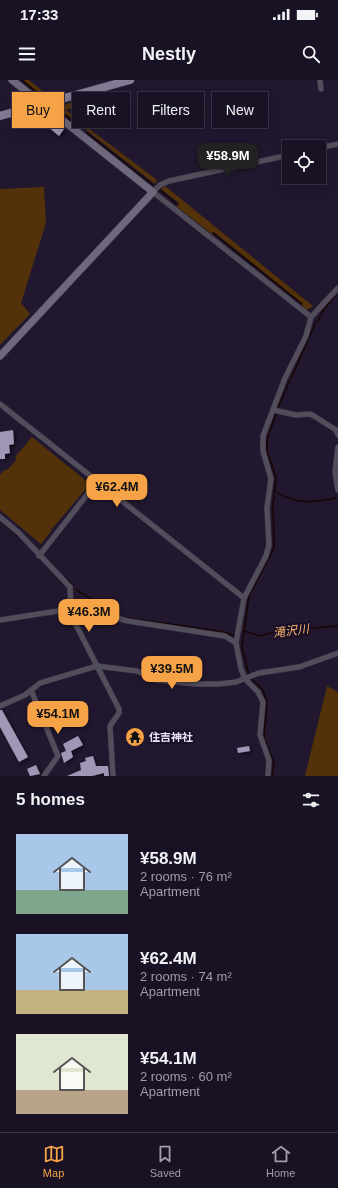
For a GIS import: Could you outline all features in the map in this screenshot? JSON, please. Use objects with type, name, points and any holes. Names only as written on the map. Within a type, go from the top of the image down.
[{"type":"main road","points":[[64,98],[130,80]]},
{"type":"main road","points":[[0,116],[12,113]]},
{"type":"street","points":[[12,80],[27,92]]},
{"type":"street","points":[[320,80],[321,89]]},
{"type":"street","points":[[64,121],[311,317]]},
{"type":"street","points":[[326,147],[338,144]]},
{"type":"street","points":[[0,356],[160,185],[169,181],[282,157]]},
{"type":"street","points":[[268,776],[269,760],[260,735],[263,702],[258,692],[241,669],[236,643],[244,598],[266,556],[269,545],[267,508],[271,479],[263,443],[263,436],[285,378],[306,336],[311,317],[338,288]]},
{"type":"street","points":[[0,404],[244,598]]},
{"type":"street","points":[[273,410],[296,415],[310,414],[336,430],[338,435]]},
{"type":"street","points":[[338,447],[335,472],[338,490]]},
{"type":"street","points":[[39,556],[97,482]]},
{"type":"street","points":[[0,517],[19,533],[39,556],[70,587],[74,621],[119,709],[110,726],[113,776]]},
{"type":"street","points":[[0,620],[72,609],[94,612],[128,622],[225,636],[236,643]]},
{"type":"street","points":[[0,706],[18,698],[40,683],[96,666],[137,671],[156,680],[197,684],[230,683],[299,667],[338,653]]},
{"type":"street","points":[[31,690],[58,756],[44,776]]},
{"type":"shaded area","points":[[23,80],[29,80],[44,92],[36,92]]},
{"type":"shaded area","points":[[72,102],[72,108],[66,110],[72,115],[72,119],[64,113],[64,105]]},
{"type":"shaded area","points":[[88,128],[157,180],[155,184],[86,130]]},
{"type":"shaded area","points":[[165,186],[313,306],[307,310],[301,305],[302,303],[214,232],[212,234],[176,206],[179,203],[161,189]]},
{"type":"shaded area","points":[[44,187],[46,223],[21,303],[30,314],[0,345],[0,189]]},
{"type":"shaded area","points":[[32,437],[90,484],[52,529],[45,524],[52,530],[41,544],[0,510],[0,475],[17,459],[15,457]]},
{"type":"shaded area","points":[[327,686],[338,692],[338,776],[305,776]]},
{"type":"building","points":[[49,128],[64,129],[59,136]]},
{"type":"building","points":[[13,430],[14,444],[9,445],[10,453],[5,454],[5,459],[0,459],[0,432]]},
{"type":"building","points":[[0,710],[2,710],[28,757],[19,762],[0,727]]},
{"type":"building","points":[[78,736],[83,745],[71,751],[73,757],[64,763],[61,753],[66,751],[63,744]]},
{"type":"building","points":[[249,746],[250,751],[238,753],[237,748]]},
{"type":"building","points":[[93,756],[96,766],[108,766],[109,776],[104,776],[104,773],[92,776],[67,776],[81,770],[80,763],[86,761],[85,758]]},
{"type":"building","points":[[36,765],[40,774],[30,776],[27,769]]},
{"type":"waterway","points":[[22,80],[37,92]]},
{"type":"waterway","points":[[64,114],[72,121]]},
{"type":"waterway","points":[[86,132],[153,185]]},
{"type":"waterway","points":[[160,190],[178,205]]},
{"type":"waterway","points":[[213,233],[302,304]]},
{"type":"waterway","points":[[318,321],[322,312],[338,292]]},
{"type":"waterway","points":[[249,675],[242,647],[249,596],[274,548],[273,504],[276,478],[267,450],[267,440],[279,405],[316,322]]},
{"type":"waterway","points":[[275,491],[289,498],[304,501],[320,501],[336,498]]},
{"type":"waterway","points":[[0,520],[18,536]]},
{"type":"waterway","points":[[65,578],[71,583]]},
{"type":"waterway","points":[[76,589],[106,606],[113,613]]},
{"type":"waterway","points":[[122,617],[224,632],[234,636]]},
{"type":"waterway","name":"滝沢川","points":[[244,631],[260,636],[277,631],[338,626]]},
{"type":"waterway","points":[[251,678],[263,690],[267,702],[264,737],[274,763],[272,776]]},
{"type":"place","name":"住吉神社","points":[[135,737]]}]
